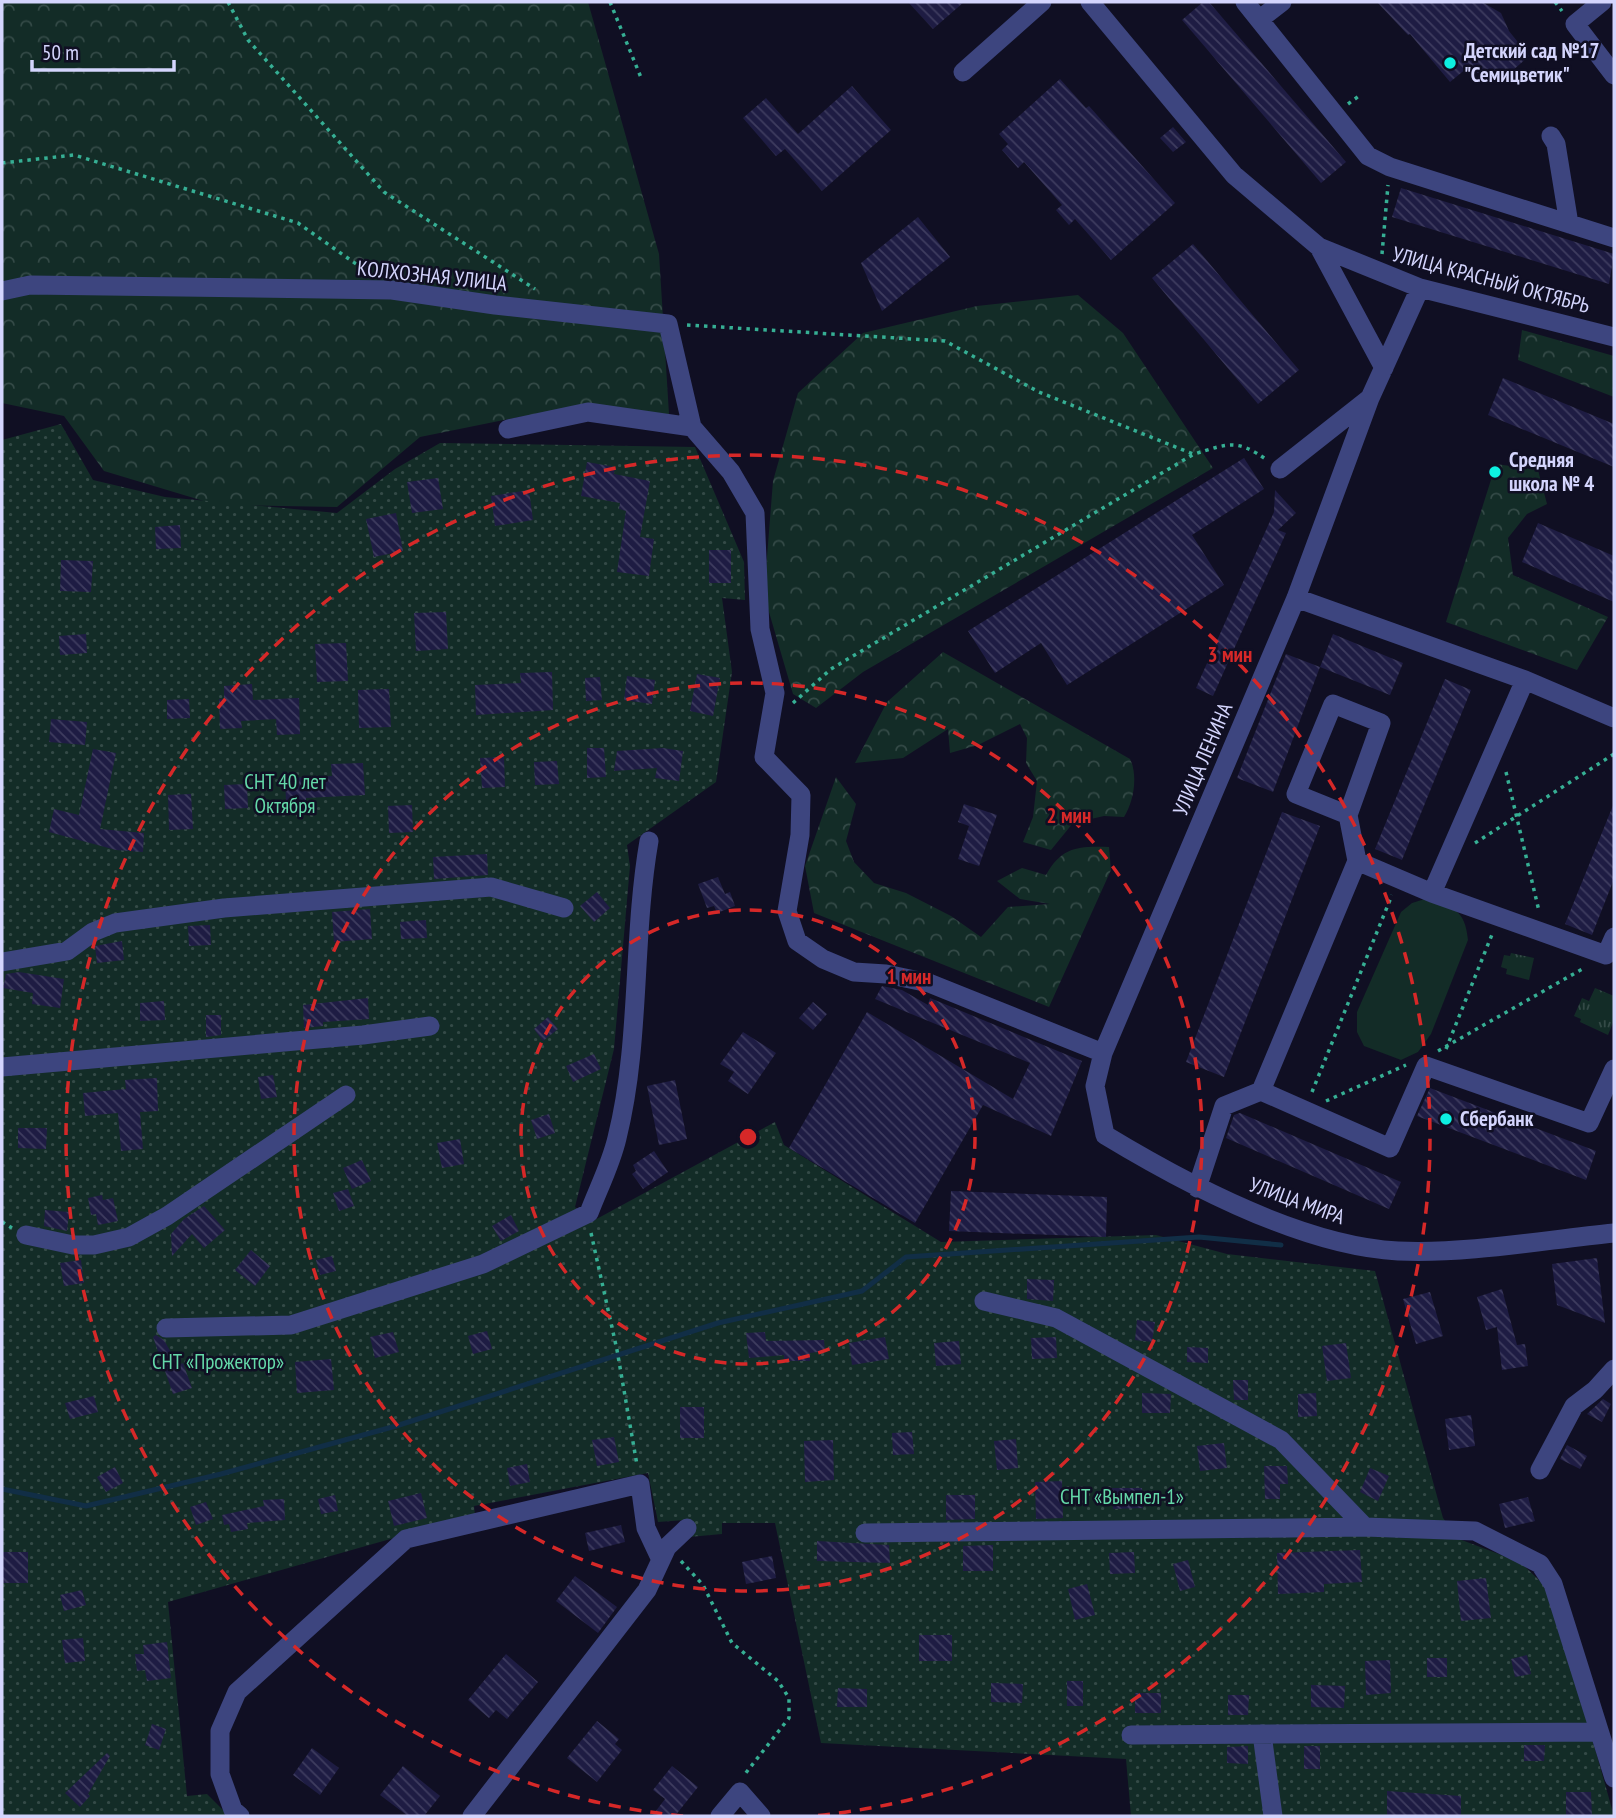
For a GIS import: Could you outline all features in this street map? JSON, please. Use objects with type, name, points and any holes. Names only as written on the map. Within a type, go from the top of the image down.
[{"type":"street","points":[[963,72],[1042,2]]},
{"type":"street","name":"УЛИЦА КРАСНЫЙ ОКТЯБРЬ","points":[[1090,2],[1234,175],[1319,247],[1420,288],[1614,337]]},
{"type":"street","points":[[1245,2],[1368,156],[1390,167],[1614,238]]},
{"type":"street","points":[[1261,19],[1282,2]]},
{"type":"street","points":[[1602,2],[1574,24],[1614,75]]},
{"type":"street","points":[[1551,136],[1556,144],[1569,224]]},
{"type":"street","points":[[1319,247],[1384,368]]},
{"type":"street","name":"КОЛХОЗНАЯ УЛИЦА","points":[[2,291],[30,285],[392,290],[508,307],[668,324]]},
{"type":"street","name":"УЛИЦА ЛЕНИНА","points":[[1103,1053],[1296,598],[1370,398],[1420,288]]},
{"type":"street","points":[[668,324],[692,427],[731,472],[755,513],[760,629],[775,694],[764,757],[801,795],[800,835],[787,911],[797,941],[823,959],[854,972],[886,974],[929,983],[1103,1053]]},
{"type":"street","points":[[1280,469],[1370,398]]},
{"type":"street","points":[[508,429],[588,412],[692,427]]},
{"type":"street","points":[[1296,598],[1525,680],[1614,718]]},
{"type":"street","points":[[1432,894],[1525,680]]},
{"type":"street","points":[[1261,1091],[1357,861],[1348,815],[1381,723],[1333,704],[1296,794],[1348,815]]},
{"type":"street","points":[[166,1328],[291,1325],[483,1264],[589,1213],[617,1139],[631,1049],[641,885],[649,841]]},
{"type":"street","points":[[1357,861],[1432,894],[1544,933],[1612,950]]},
{"type":"street","points":[[2,962],[67,951],[93,932],[116,923],[224,908],[491,887],[564,908]]},
{"type":"street","points":[[2,1067],[363,1035],[430,1026]]},
{"type":"street","name":"УЛИЦА МИРА","points":[[1103,1053],[1095,1086],[1105,1135],[1197,1188],[1324,1238],[1395,1251],[1438,1251],[1614,1233]]},
{"type":"street","points":[[1197,1188],[1223,1106],[1261,1091],[1390,1148],[1426,1066],[1436,1062],[1590,1123],[1614,1069]]},
{"type":"street","points":[[26,1235],[73,1245],[94,1245],[129,1237],[167,1216],[346,1095]]},
{"type":"street","points":[[984,1301],[1056,1318],[1281,1440],[1365,1527]]},
{"type":"street","points":[[1540,1469],[1574,1406],[1595,1390],[1614,1369]]},
{"type":"street","points":[[240,1816],[233,1810],[220,1774],[220,1731],[237,1692],[406,1539],[640,1484],[646,1528],[664,1553]]},
{"type":"street","points":[[865,1533],[1365,1527],[1475,1531],[1540,1564],[1553,1584],[1614,1778]]},
{"type":"street","points":[[472,1816],[647,1590],[664,1553],[687,1528]]},
{"type":"street","points":[[1131,1735],[1598,1732]]},
{"type":"street","points":[[1262,1734],[1273,1816]]},
{"type":"street","points":[[720,1816],[740,1792],[761,1816]]},
{"type":"path","points":[[228,2],[248,40],[384,192],[539,292]]},
{"type":"path","points":[[610,2],[642,80]]},
{"type":"path","points":[[2,163],[74,155],[298,222],[392,290]]},
{"type":"path","points":[[1380,274],[1390,167]]},
{"type":"path","points":[[668,324],[945,341],[1039,392],[1194,454]]},
{"type":"path","points":[[786,708],[831,669],[1194,454],[1229,443],[1247,445],[1280,469]]},
{"type":"path","points":[[1498,743],[1544,933]]},
{"type":"path","points":[[1446,861],[1614,754]]},
{"type":"path","points":[[1305,1110],[1398,879]]},
{"type":"path","points":[[1436,1062],[1446,1048],[1499,917]]},
{"type":"path","points":[[1436,1062],[1446,1048],[1612,950]]},
{"type":"path","points":[[1305,1110],[1409,1064]]},
{"type":"path","points":[[589,1213],[595,1260],[617,1350],[640,1484]]},
{"type":"path","points":[[664,1553],[703,1585],[732,1643],[778,1681],[789,1698],[789,1718],[745,1771],[740,1792]]},
{"type":"green space","points":[[2,2],[588,2],[659,254],[669,414],[524,416],[420,437],[337,507],[217,505],[104,471],[64,416],[2,403]]},
{"type":"green space","points":[[1078,295],[1123,333],[1213,468],[863,672],[816,708],[793,694],[764,595],[773,481],[798,393],[863,333],[977,306]]},
{"type":"green space","points":[[1522,330],[1614,356],[1614,397],[1518,360]]},
{"type":"green space","points":[[61,424],[93,480],[165,497],[337,513],[395,469],[440,443],[695,447],[744,562],[745,600],[722,598],[732,672],[716,782],[627,845],[630,866],[614,1049],[575,1207],[591,1222],[775,1122],[784,1145],[941,1242],[1156,1235],[1227,1254],[1375,1271],[1443,1518],[1459,1539],[1520,1562],[1541,1582],[1554,1604],[1614,1816],[1131,1816],[1126,1759],[821,1743],[775,1523],[722,1523],[722,1534],[689,1537],[685,1520],[658,1522],[648,1473],[474,1506],[475,1515],[168,1602],[187,1796],[207,1794],[229,1816],[2,1816],[2,440]]},
{"type":"green space","points":[[1496,464],[1538,470],[1547,504],[1527,514],[1508,538],[1513,575],[1608,617],[1577,670],[1446,622]]},
{"type":"green space","points":[[943,652],[1130,759],[1134,788],[1124,817],[1104,816],[1073,823],[1051,850],[1023,842],[1033,817],[1037,781],[1026,763],[1027,738],[1020,724],[978,745],[950,753],[948,729],[903,758],[855,763],[887,702]]},
{"type":"green space","points":[[836,777],[856,804],[846,841],[854,862],[874,883],[906,893],[951,916],[981,937],[1008,907],[1050,904],[1020,899],[997,881],[1022,868],[1046,875],[1065,853],[1081,848],[1109,847],[1111,870],[1049,1007],[814,913],[805,866]]},
{"type":"green space","points":[[1428,898],[1461,916],[1468,940],[1431,1034],[1418,1052],[1401,1060],[1364,1046],[1357,1032],[1357,1012],[1401,912],[1412,903]]},
{"type":"green space","points":[[1511,953],[1534,958],[1529,980],[1506,974],[1507,969],[1501,967],[1504,955],[1510,956]]},
{"type":"green space","points":[[1595,988],[1614,996],[1614,1020],[1608,1035],[1580,1022],[1581,1019],[1574,1016],[1582,998],[1589,1001]]},
{"type":"building","points":[[908,2],[964,2],[933,29]]},
{"type":"building","points":[[1203,2],[1209,2],[1346,162],[1321,183],[1182,20]]},
{"type":"building","points":[[1377,2],[1482,2],[1501,13],[1509,31],[1529,56],[1504,78],[1495,73],[1487,75],[1467,68],[1450,82],[1410,34],[1408,35]]},
{"type":"building","points":[[1060,79],[1086,108],[1089,106],[1175,203],[1111,260],[1075,219],[1069,225],[1056,210],[1062,205],[1024,162],[1018,168],[1002,150],[1008,144],[999,134]]},
{"type":"building","points":[[852,86],[891,130],[822,191],[785,149],[776,156],[743,118],[766,98],[798,134]]},
{"type":"building","points":[[1173,127],[1186,142],[1173,152],[1160,138]]},
{"type":"building","points":[[1401,188],[1614,254],[1609,284],[1392,217]]},
{"type":"building","points":[[918,217],[950,257],[882,311],[861,263]]},
{"type":"building","points":[[1193,244],[1299,370],[1258,404],[1152,278]]},
{"type":"building","points":[[1503,378],[1614,424],[1614,467],[1488,415]]},
{"type":"building","points":[[1244,458],[1264,489],[1192,535],[1224,585],[1067,685],[1041,643],[995,673],[968,631]]},
{"type":"building","points":[[587,462],[615,467],[614,474],[650,481],[640,537],[654,539],[649,576],[617,572],[626,511],[619,509],[620,503],[581,496]]},
{"type":"building","points":[[438,478],[443,509],[412,513],[407,482]]},
{"type":"building","points":[[529,490],[533,520],[495,526],[491,496]]},
{"type":"building","points":[[1275,490],[1296,513],[1278,530],[1286,533],[1213,696],[1196,688],[1274,512]]},
{"type":"building","points":[[396,513],[403,551],[374,557],[366,519]]},
{"type":"building","points":[[1538,523],[1614,556],[1614,602],[1522,562]]},
{"type":"building","points":[[180,525],[181,548],[156,549],[155,527]]},
{"type":"building","points":[[709,550],[731,550],[731,583],[709,583]]},
{"type":"building","points":[[61,560],[93,561],[91,592],[60,591]]},
{"type":"building","points":[[446,612],[448,649],[416,651],[414,613]]},
{"type":"building","points":[[86,634],[87,653],[60,655],[59,636]]},
{"type":"building","points":[[1333,634],[1403,663],[1390,695],[1320,667]]},
{"type":"building","points":[[346,643],[348,681],[317,682],[315,644]]},
{"type":"building","points":[[1286,654],[1320,667],[1273,792],[1237,778]]},
{"type":"building","points":[[552,672],[553,710],[476,715],[475,685],[521,683],[520,673]]},
{"type":"building","points":[[697,674],[720,678],[713,716],[690,711]]},
{"type":"building","points":[[627,676],[655,680],[652,704],[624,700]]},
{"type":"building","points":[[600,677],[602,700],[586,701],[585,678]]},
{"type":"building","points":[[1445,679],[1471,690],[1402,860],[1375,849]]},
{"type":"building","points":[[252,684],[253,700],[299,698],[300,734],[277,735],[276,719],[241,721],[242,728],[220,729],[219,699],[224,699],[224,686]]},
{"type":"building","points":[[389,689],[391,727],[359,728],[358,690]]},
{"type":"building","points":[[189,699],[190,718],[167,719],[167,700]]},
{"type":"building","points":[[51,719],[87,722],[85,745],[49,742]]},
{"type":"building","points":[[587,748],[604,748],[606,777],[587,778]]},
{"type":"building","points":[[663,748],[683,751],[679,781],[655,778],[657,768],[614,771],[617,751]]},
{"type":"building","points":[[93,749],[116,753],[100,829],[144,833],[143,852],[116,850],[49,832],[54,809],[79,815]]},
{"type":"building","points":[[504,757],[505,787],[482,788],[480,758]]},
{"type":"building","points":[[557,761],[559,784],[535,785],[534,762]]},
{"type":"building","points":[[363,763],[365,795],[306,798],[306,801],[286,802],[285,778],[332,776],[331,764]]},
{"type":"building","points":[[247,784],[248,808],[225,809],[224,785]]},
{"type":"building","points":[[191,794],[193,829],[169,830],[168,795]]},
{"type":"building","points":[[1614,803],[1614,879],[1592,935],[1565,924]]},
{"type":"building","points":[[964,804],[997,815],[979,866],[958,859],[969,826],[958,822]]},
{"type":"building","points":[[412,805],[413,832],[389,833],[388,806]]},
{"type":"building","points":[[1282,812],[1320,826],[1224,1077],[1186,1062]]},
{"type":"building","points":[[487,854],[488,875],[434,879],[433,857]]},
{"type":"building","points":[[718,877],[725,894],[730,892],[735,906],[717,913],[714,906],[707,908],[698,884]]},
{"type":"building","points":[[597,892],[610,908],[594,922],[580,906]]},
{"type":"building","points":[[370,909],[372,939],[334,942],[332,912]]},
{"type":"building","points":[[426,920],[427,938],[401,939],[400,922]]},
{"type":"building","points":[[210,925],[211,945],[189,946],[188,926]]},
{"type":"building","points":[[122,941],[124,960],[97,963],[95,946]]},
{"type":"building","points":[[19,972],[64,979],[60,1008],[32,1004],[33,993],[3,988],[6,974]]},
{"type":"building","points":[[882,986],[902,990],[928,1005],[930,998],[1082,1061],[1051,1136],[983,1105],[915,1223],[789,1148],[867,1012],[1013,1099],[1030,1063],[875,999]]},
{"type":"building","points":[[368,998],[369,1019],[323,1022],[323,1026],[304,1028],[303,1005]]},
{"type":"building","points":[[164,1001],[165,1020],[140,1021],[140,1003]]},
{"type":"building","points":[[813,1002],[827,1014],[813,1030],[799,1018]]},
{"type":"building","points":[[206,1015],[221,1015],[221,1035],[206,1037]]},
{"type":"building","points":[[548,1017],[558,1029],[543,1041],[534,1029]]},
{"type":"building","points":[[743,1032],[776,1053],[748,1094],[728,1081],[734,1072],[720,1064]]},
{"type":"building","points":[[594,1054],[601,1069],[573,1082],[566,1066]]},
{"type":"building","points":[[273,1075],[277,1097],[261,1099],[258,1077]]},
{"type":"building","points":[[157,1078],[158,1111],[140,1112],[143,1149],[121,1151],[118,1113],[85,1116],[83,1093],[126,1089],[125,1080]]},
{"type":"building","points":[[675,1080],[687,1139],[659,1145],[647,1086]]},
{"type":"building","points":[[1430,1088],[1596,1151],[1586,1180],[1417,1116]]},
{"type":"building","points":[[1240,1113],[1401,1182],[1389,1209],[1226,1138],[1234,1115]]},
{"type":"building","points":[[549,1114],[555,1133],[537,1139],[531,1120]]},
{"type":"building","points":[[18,1128],[47,1128],[46,1149],[18,1148]]},
{"type":"building","points":[[460,1139],[464,1164],[442,1168],[437,1143]]},
{"type":"building","points":[[654,1151],[668,1172],[643,1189],[632,1174],[636,1171],[633,1165]]},
{"type":"building","points":[[362,1160],[371,1181],[352,1189],[343,1168]]},
{"type":"building","points":[[348,1189],[354,1206],[339,1211],[333,1193]]},
{"type":"building","points":[[951,1191],[1107,1197],[1106,1237],[949,1231]]},
{"type":"building","points":[[102,1195],[103,1200],[113,1198],[118,1221],[98,1225],[96,1214],[91,1215],[88,1198]]},
{"type":"building","points":[[204,1206],[225,1230],[204,1248],[192,1234],[172,1256],[171,1234],[184,1219]]},
{"type":"building","points":[[45,1210],[69,1212],[67,1231],[44,1226]]},
{"type":"building","points":[[511,1215],[519,1231],[501,1241],[492,1226]]},
{"type":"building","points":[[251,1250],[270,1266],[255,1286],[235,1270]]},
{"type":"building","points":[[332,1256],[336,1271],[320,1275],[316,1260]]},
{"type":"building","points":[[1597,1258],[1605,1323],[1557,1305],[1552,1264]]},
{"type":"building","points":[[81,1260],[84,1283],[64,1286],[60,1263]]},
{"type":"building","points":[[1027,1279],[1054,1280],[1053,1301],[1027,1299]]},
{"type":"building","points":[[1502,1289],[1517,1345],[1525,1344],[1528,1366],[1502,1370],[1497,1327],[1486,1330],[1477,1297]]},
{"type":"building","points":[[1430,1292],[1443,1336],[1416,1344],[1403,1299]]},
{"type":"building","points":[[1137,1320],[1155,1322],[1152,1342],[1135,1340]]},
{"type":"building","points":[[487,1331],[492,1349],[473,1354],[468,1336]]},
{"type":"building","points":[[393,1332],[399,1352],[375,1358],[370,1337]]},
{"type":"building","points":[[765,1332],[766,1341],[824,1340],[825,1351],[810,1353],[810,1361],[784,1361],[784,1355],[749,1358],[746,1333]]},
{"type":"building","points":[[156,1335],[164,1340],[178,1365],[183,1363],[192,1388],[173,1394],[153,1337]]},
{"type":"building","points":[[885,1337],[889,1359],[852,1365],[849,1343]]},
{"type":"building","points":[[1056,1337],[1057,1358],[1032,1359],[1031,1338]]},
{"type":"building","points":[[959,1341],[961,1364],[936,1366],[934,1343]]},
{"type":"building","points":[[1346,1343],[1351,1378],[1327,1381],[1322,1346]]},
{"type":"building","points":[[1187,1347],[1208,1348],[1208,1363],[1187,1362]]},
{"type":"building","points":[[331,1359],[334,1390],[297,1393],[295,1362]]},
{"type":"building","points":[[1233,1380],[1248,1380],[1248,1400],[1234,1400]]},
{"type":"building","points":[[1142,1393],[1171,1394],[1170,1413],[1142,1413]]},
{"type":"building","points":[[1316,1393],[1317,1416],[1298,1417],[1298,1394]]},
{"type":"building","points":[[94,1396],[98,1412],[70,1419],[65,1403]]},
{"type":"building","points":[[1603,1399],[1611,1404],[1602,1422],[1587,1414]]},
{"type":"building","points":[[680,1407],[704,1407],[704,1438],[680,1438]]},
{"type":"building","points":[[1471,1415],[1475,1446],[1449,1450],[1445,1419]]},
{"type":"building","points":[[912,1432],[914,1454],[893,1455],[892,1433]]},
{"type":"building","points":[[614,1437],[619,1462],[597,1466],[592,1440]]},
{"type":"building","points":[[1016,1439],[1018,1468],[997,1470],[994,1441]]},
{"type":"building","points":[[833,1440],[834,1480],[805,1482],[804,1441]]},
{"type":"building","points":[[1224,1443],[1227,1468],[1200,1471],[1197,1446]]},
{"type":"building","points":[[1567,1445],[1587,1456],[1580,1469],[1560,1459]]},
{"type":"building","points":[[527,1464],[530,1482],[510,1486],[507,1468]]},
{"type":"building","points":[[1264,1466],[1287,1466],[1288,1484],[1280,1484],[1280,1499],[1265,1499]]},
{"type":"building","points":[[115,1467],[123,1483],[106,1492],[97,1477]]},
{"type":"building","points":[[1370,1468],[1389,1476],[1378,1501],[1360,1492]]},
{"type":"building","points":[[1062,1481],[1063,1518],[1036,1519],[1035,1482]]},
{"type":"building","points":[[1112,1488],[1142,1488],[1143,1508],[1113,1509]]},
{"type":"building","points":[[421,1493],[427,1518],[394,1526],[388,1501]]},
{"type":"building","points":[[335,1495],[338,1511],[321,1514],[318,1499]]},
{"type":"building","points":[[946,1495],[975,1495],[975,1519],[946,1520]]},
{"type":"building","points":[[1528,1497],[1535,1521],[1505,1528],[1499,1504]]},
{"type":"building","points":[[284,1499],[285,1520],[247,1523],[248,1529],[231,1532],[229,1524],[224,1525],[222,1515],[264,1506],[263,1500]]},
{"type":"building","points":[[206,1502],[213,1519],[196,1525],[190,1507]]},
{"type":"building","points":[[621,1525],[625,1542],[589,1551],[585,1533]]},
{"type":"building","points":[[817,1541],[889,1545],[890,1563],[817,1561]]},
{"type":"building","points":[[993,1545],[993,1571],[963,1571],[963,1546]]},
{"type":"building","points":[[1360,1550],[1362,1582],[1324,1584],[1324,1592],[1278,1594],[1277,1553]]},
{"type":"building","points":[[2,1552],[28,1552],[28,1583],[2,1583]]},
{"type":"building","points":[[1134,1552],[1135,1573],[1110,1574],[1109,1553]]},
{"type":"building","points":[[772,1556],[776,1578],[746,1584],[742,1562]]},
{"type":"building","points":[[1188,1560],[1195,1587],[1180,1591],[1173,1564]]},
{"type":"building","points":[[575,1576],[617,1607],[598,1633],[556,1601]]},
{"type":"building","points":[[1486,1578],[1491,1618],[1461,1621],[1457,1581]]},
{"type":"building","points":[[1087,1584],[1095,1615],[1075,1620],[1068,1589]]},
{"type":"building","points":[[82,1590],[86,1605],[64,1611],[60,1595]]},
{"type":"building","points":[[919,1635],[952,1635],[952,1661],[919,1661]]},
{"type":"building","points":[[83,1638],[85,1661],[65,1663],[62,1640]]},
{"type":"building","points":[[167,1642],[171,1678],[147,1681],[145,1670],[137,1671],[135,1654],[144,1654],[143,1645]]},
{"type":"building","points":[[506,1654],[538,1682],[507,1719],[496,1710],[489,1718],[468,1700]]},
{"type":"building","points":[[1527,1655],[1531,1674],[1515,1677],[1511,1659]]},
{"type":"building","points":[[1427,1658],[1447,1658],[1447,1677],[1427,1677]]},
{"type":"building","points":[[1390,1660],[1391,1693],[1366,1695],[1365,1661]]},
{"type":"building","points":[[1067,1681],[1083,1681],[1083,1706],[1067,1706]]},
{"type":"building","points":[[991,1683],[1023,1684],[1022,1703],[991,1702]]},
{"type":"building","points":[[1311,1685],[1345,1686],[1344,1708],[1311,1707]]},
{"type":"building","points":[[838,1688],[867,1689],[867,1707],[837,1707]]},
{"type":"building","points":[[1135,1693],[1161,1693],[1161,1713],[1135,1713]]},
{"type":"building","points":[[1228,1695],[1249,1695],[1248,1715],[1228,1715]]},
{"type":"building","points":[[597,1721],[619,1739],[615,1744],[622,1750],[597,1782],[567,1758]]},
{"type":"building","points":[[152,1724],[166,1729],[159,1750],[145,1745]]},
{"type":"building","points":[[1524,1745],[1545,1745],[1544,1761],[1524,1761]]},
{"type":"building","points":[[1248,1746],[1248,1764],[1227,1763],[1227,1747]]},
{"type":"building","points":[[1304,1746],[1320,1746],[1320,1769],[1304,1769]]},
{"type":"building","points":[[312,1748],[339,1768],[320,1795],[293,1775]]},
{"type":"building","points":[[107,1753],[110,1756],[88,1794],[90,1796],[80,1807],[65,1793]]},
{"type":"building","points":[[403,1766],[440,1796],[424,1816],[408,1816],[380,1795]]},
{"type":"building","points":[[672,1766],[698,1787],[675,1816],[652,1816],[665,1799],[653,1790]]},
{"type":"building","points":[[1387,1791],[1461,1796],[1461,1816],[1387,1815]]},
{"type":"building","points":[[1566,1792],[1591,1792],[1592,1816],[1566,1816]]},
{"type":"waterway","points":[[2,1489],[86,1506],[221,1474],[396,1426],[718,1323],[862,1291],[906,1257],[1199,1237],[1281,1245]]},
{"type":"place","name":"Детский сад №17 \"Семицветик\"","points":[[1450,63]]},
{"type":"place","name":"Средняя школа № 4","points":[[1495,472]]},
{"type":"place","name":"Сбербанк","points":[[1446,1119]]},
{"type":"park label","name":"СНТ 40 лет Октября","points":[[285,794]]},
{"type":"park label","name":"СНТ «Прожектор»","points":[[218,1362]]},
{"type":"park label","name":"СНТ «Вымпел-1»","points":[[1122,1497]]}]
